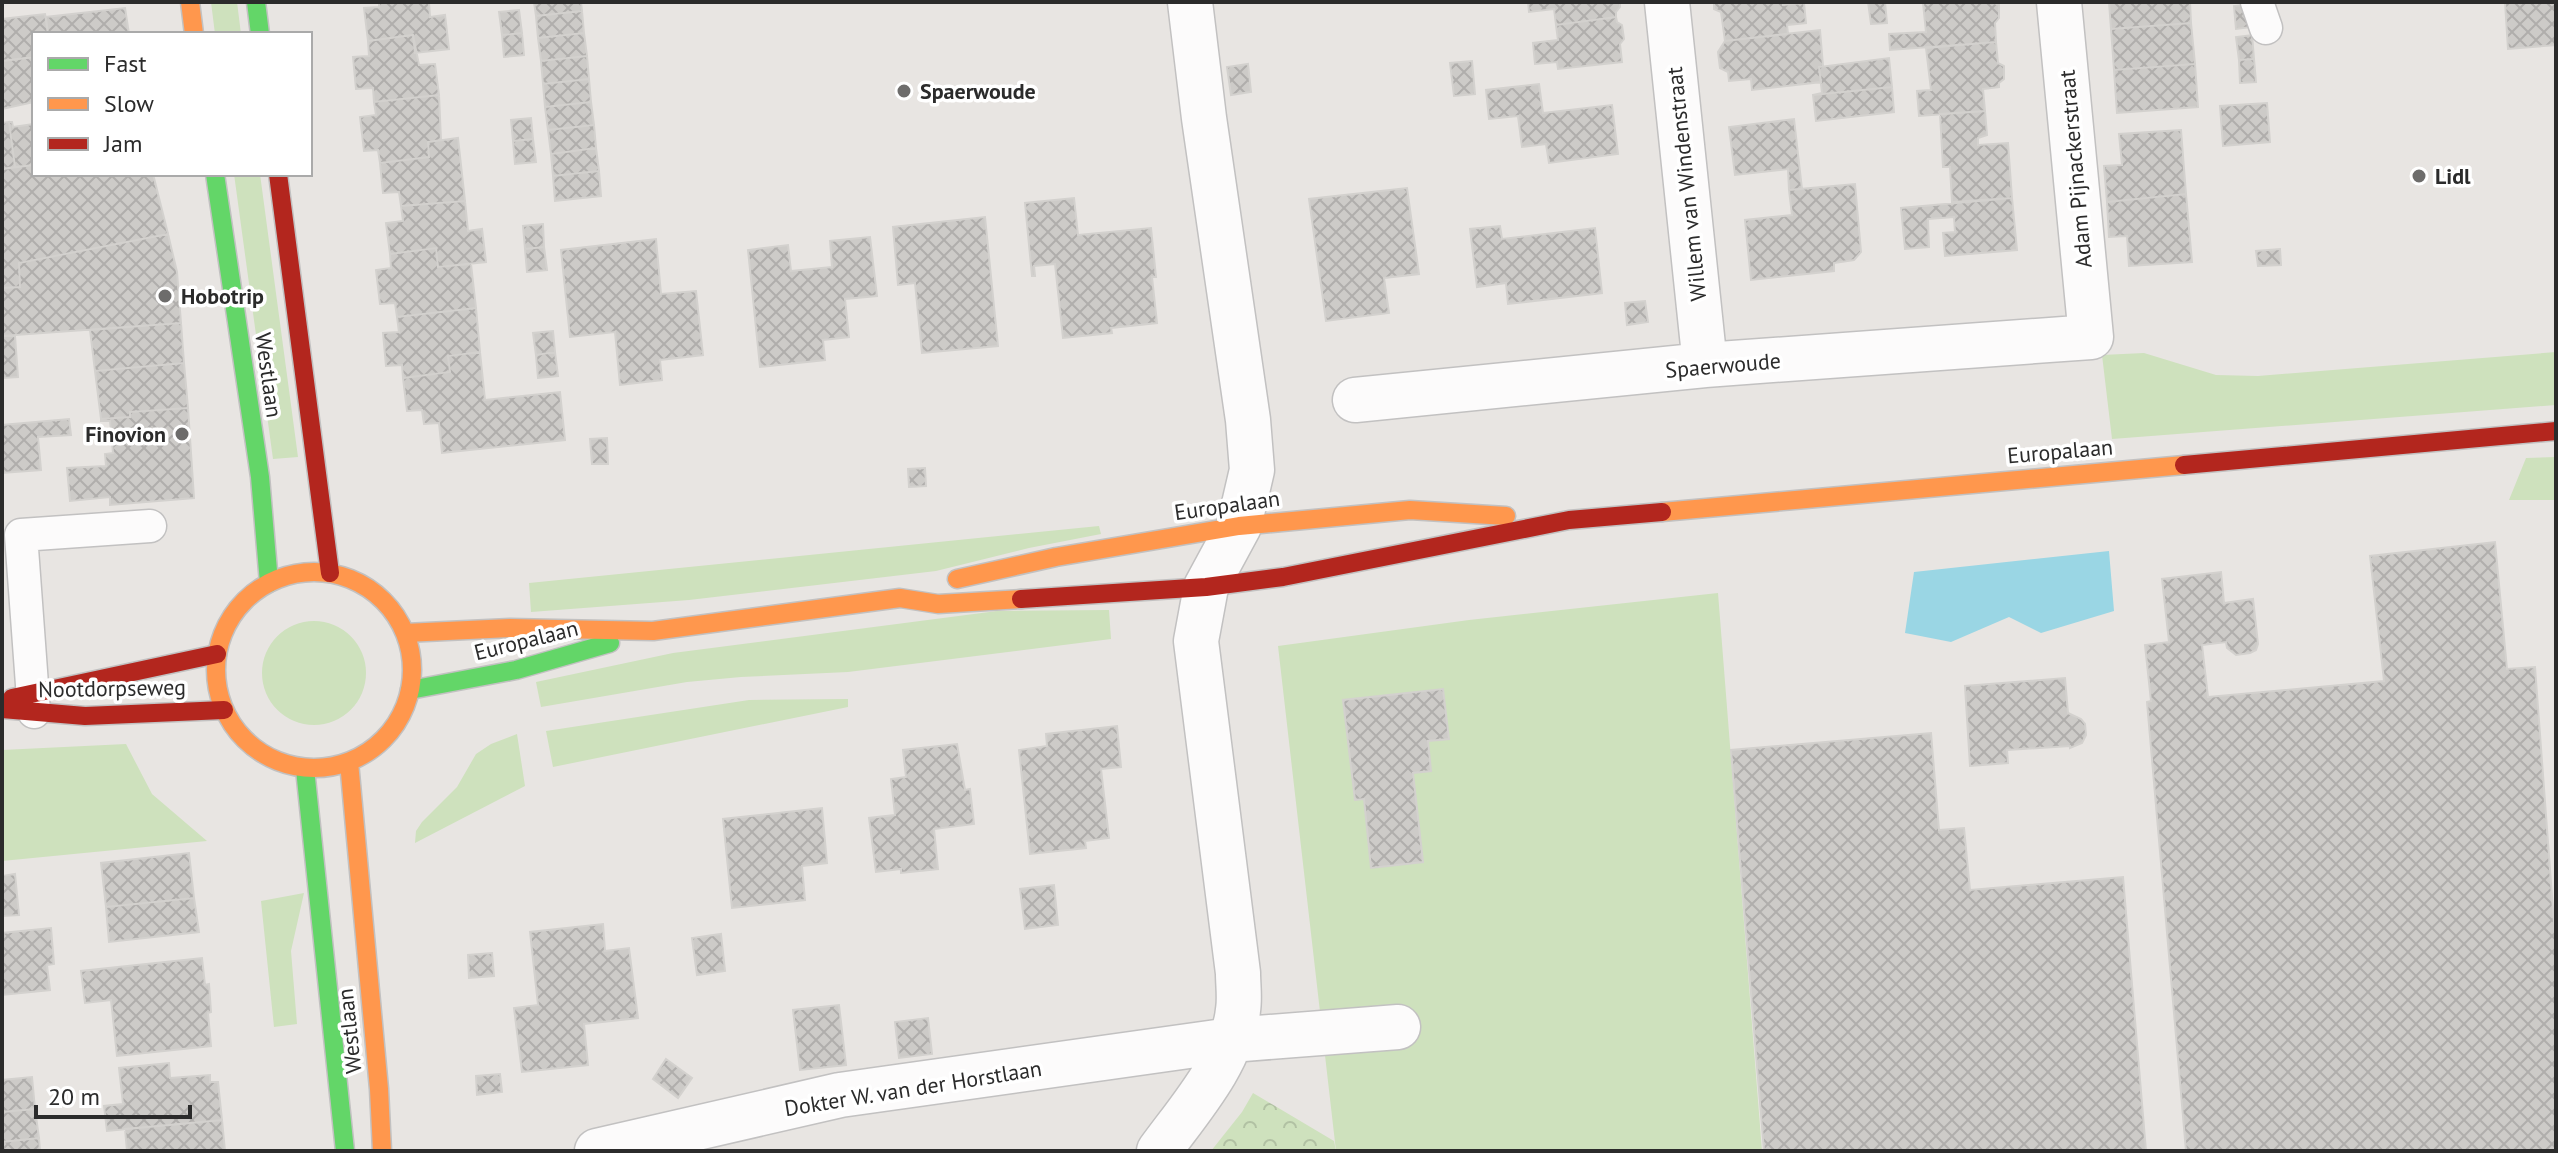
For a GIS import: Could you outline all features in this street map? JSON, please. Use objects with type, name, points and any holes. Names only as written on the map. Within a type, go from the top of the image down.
[{"type":"main road","points":[[190,2],[194,32]]},
{"type":"main road","points":[[256,2],[260,32]]},
{"type":"main road","name":"Westlaan","points":[[215,176],[260,477],[269,583]]},
{"type":"main road","name":"Westlaan","points":[[278,176],[330,573]]},
{"type":"main road","name":"Europalaan","points":[[900,598],[938,604],[1206,587],[1283,577],[1569,520],[2556,431]]},
{"type":"main road","name":"Europalaan","points":[[410,690],[516,670],[653,631],[900,598],[935,584],[1056,557],[1232,538],[1410,510],[1569,520]]},
{"type":"main road","points":[[330,573],[347,577],[375,593],[388,605],[405,633],[412,661],[410,690],[394,729],[374,749],[349,762],[327,768],[305,769],[280,762],[256,750],[232,725],[224,710],[217,683],[217,654],[235,612],[244,601],[269,583],[292,574],[330,573]]},
{"type":"main road","name":"Europalaan","points":[[405,633],[510,628],[653,631]]},
{"type":"main road","name":"Nootdorpseweg","points":[[2,709],[217,654]]},
{"type":"main road","name":"Nootdorpseweg","points":[[23,703],[121,716],[224,710]]},
{"type":"main road","name":"Westlaan","points":[[349,762],[382,1151]]},
{"type":"main road","name":"Westlaan","points":[[305,769],[345,1151]]},
{"type":"street","points":[[1159,1151],[1209,1082],[1231,1040],[1238,1011],[1238,973],[1196,641],[1206,587],[1232,538],[1252,470],[1248,420],[1190,2]]},
{"type":"street","name":"Willem van Windenstraat","points":[[1667,2],[1705,365]]},
{"type":"street","name":"Adam Pijnackerstraat","points":[[2059,2],[2091,337]]},
{"type":"street","name":"Spaerwoude","points":[[1355,400],[1705,365],[2091,337]]},
{"type":"street","name":"Dokter W. van der Horstlaan","points":[[597,1151],[840,1095],[1231,1040],[1398,1027]]},
{"type":"lane","points":[[23,703],[21,535],[150,526]]},
{"type":"green space","points":[[211,2],[237,2],[241,32],[215,32]]},
{"type":"green space","points":[[234,176],[260,176],[298,457],[273,459]]},
{"type":"green space","points":[[2556,352],[2556,405],[2112,439],[2102,355],[2144,353],[2216,375],[2258,376]]},
{"type":"green space","points":[[2556,457],[2556,500],[2509,500],[2526,458]]},
{"type":"green space","points":[[1099,526],[1101,534],[936,571],[689,600],[531,612],[529,583]]},
{"type":"green space","points":[[1718,593],[1762,1151],[1336,1151],[1278,646],[1469,620]]},
{"type":"green space","points":[[1109,610],[1111,639],[848,672],[687,682],[541,707],[536,682],[673,653],[997,611]]},
{"type":"green space","points":[[314,621],[334,625],[351,636],[362,653],[366,673],[362,693],[351,710],[334,721],[314,725],[294,721],[277,710],[266,693],[262,673],[266,653],[277,636],[294,625]]},
{"type":"green space","points":[[848,699],[848,707],[553,767],[546,731],[749,700]]},
{"type":"green space","points":[[517,734],[525,786],[415,843],[416,831],[422,822],[457,787],[476,754],[491,744]]},
{"type":"green space","points":[[126,744],[152,794],[207,841],[2,861],[2,750]]},
{"type":"green space","points":[[304,893],[291,951],[297,1024],[274,1027],[261,901]]},
{"type":"green space","points":[[1253,1093],[1334,1141],[1336,1151],[1211,1151]]},
{"type":"water","points":[[2109,551],[2114,611],[2041,633],[2009,617],[1951,642],[1905,633],[1914,572]]},
{"type":"building","points":[[379,2],[429,2],[430,17],[445,15],[449,49],[415,53],[413,35],[368,41],[364,8],[379,7]]},
{"type":"building","points":[[534,2],[581,2],[582,11],[536,16]]},
{"type":"building","points":[[1528,2],[1620,2],[1620,7],[1616,17],[1556,25],[1554,9],[1529,12]]},
{"type":"building","points":[[1714,2],[1804,3],[1806,23],[1787,25],[1788,34],[1725,41],[1721,12],[1714,9]]},
{"type":"building","points":[[1868,2],[1885,2],[1887,23],[1871,24]]},
{"type":"building","points":[[1992,2],[1999,5],[1999,18],[1995,23],[1996,42],[1890,50],[1889,34],[1926,32],[1923,3]]},
{"type":"building","points":[[2109,2],[2190,2],[2191,23],[2111,29]]},
{"type":"building","points":[[2505,2],[2556,2],[2556,45],[2508,49]]},
{"type":"building","points":[[2250,4],[2252,27],[2236,29],[2234,6]]},
{"type":"building","points":[[125,8],[129,32],[48,32],[46,17]]},
{"type":"building","points":[[519,10],[522,33],[502,35],[499,12]]},
{"type":"building","points":[[582,11],[584,33],[538,38],[536,16]]},
{"type":"building","points":[[45,14],[48,32],[32,32],[32,57],[2,61],[2,19]]},
{"type":"building","points":[[1616,17],[1622,25],[1624,39],[1620,44],[1622,62],[1558,69],[1557,62],[1535,64],[1533,43],[1558,40],[1556,25]]},
{"type":"building","points":[[2191,23],[2195,64],[2114,70],[2111,29]]},
{"type":"building","points":[[1820,30],[1821,82],[1752,90],[1751,79],[1729,81],[1728,72],[1720,68],[1718,52],[1725,41]]},
{"type":"building","points":[[522,33],[524,55],[504,57],[502,35]]},
{"type":"building","points":[[584,33],[587,56],[541,61],[538,38]]},
{"type":"building","points":[[413,35],[419,65],[435,64],[439,95],[374,102],[373,88],[356,89],[353,57],[369,56],[368,41]]},
{"type":"building","points":[[2252,35],[2254,59],[2239,60],[2236,37]]},
{"type":"building","points":[[1996,42],[1998,63],[2004,66],[2004,79],[1999,87],[1983,89],[1985,111],[1919,116],[1917,91],[1931,90],[1926,48]]},
{"type":"building","points":[[587,56],[589,79],[543,84],[541,61]]},
{"type":"building","points":[[32,57],[32,102],[2,109],[2,61]]},
{"type":"building","points":[[1889,58],[1892,87],[1813,95],[1822,93],[1819,67]]},
{"type":"building","points":[[2254,59],[2256,82],[2240,83],[2239,60]]},
{"type":"building","points":[[1472,61],[1475,94],[1454,96],[1450,63]]},
{"type":"building","points":[[1248,64],[1251,92],[1231,95],[1227,67]]},
{"type":"building","points":[[2195,64],[2198,107],[2117,113],[2114,70]]},
{"type":"building","points":[[589,79],[591,102],[545,107],[543,84]]},
{"type":"building","points":[[1539,84],[1543,113],[1612,105],[1618,154],[1549,163],[1546,144],[1522,147],[1518,116],[1489,119],[1486,90]]},
{"type":"building","points":[[1892,87],[1894,112],[1816,121],[1813,95]]},
{"type":"building","points":[[439,95],[441,140],[428,142],[429,157],[380,163],[378,150],[364,151],[360,117],[376,115],[374,102]]},
{"type":"building","points":[[591,102],[594,125],[548,130],[545,107]]},
{"type":"building","points":[[2267,103],[2270,142],[2223,146],[2220,106]]},
{"type":"building","points":[[1985,111],[1987,135],[1978,138],[1978,145],[2008,143],[2012,198],[1952,202],[1950,167],[1943,167],[1940,114]]},
{"type":"building","points":[[531,118],[533,139],[513,141],[511,120]]},
{"type":"building","points":[[1794,119],[1802,189],[1789,190],[1788,169],[1735,175],[1729,127]]},
{"type":"building","points":[[9,122],[13,127],[32,124],[32,165],[15,167]]},
{"type":"building","points":[[9,122],[15,167],[2,169],[2,123]]},
{"type":"building","points":[[594,125],[596,148],[551,154],[548,130]]},
{"type":"building","points":[[2181,130],[2186,194],[2107,202],[2104,166],[2122,165],[2119,134]]},
{"type":"building","points":[[458,138],[465,201],[401,206],[399,192],[383,193],[380,163],[429,157],[428,142]]},
{"type":"building","points":[[533,139],[536,162],[515,164],[513,141]]},
{"type":"building","points":[[596,148],[599,171],[553,176],[551,154]]},
{"type":"building","points":[[32,165],[32,176],[154,176],[168,234],[19,263],[20,287],[2,288],[2,169]]},
{"type":"building","points":[[599,171],[601,196],[555,201],[553,176]]},
{"type":"building","points":[[1855,184],[1861,252],[1854,260],[1834,263],[1834,271],[1751,280],[1745,220],[1792,215],[1789,190]]},
{"type":"building","points":[[1407,188],[1419,274],[1384,278],[1389,313],[1326,321],[1309,199]]},
{"type":"building","points":[[2186,194],[2192,262],[2129,266],[2127,236],[2109,237],[2107,202]]},
{"type":"building","points":[[1074,198],[1078,235],[1151,228],[1157,323],[1111,328],[1112,333],[1063,338],[1055,264],[1034,266],[1035,276],[1032,276],[1025,203]]},
{"type":"building","points":[[2012,198],[2017,250],[1945,256],[1943,233],[1955,232],[1954,217],[1928,219],[1929,247],[1905,249],[1901,208]]},
{"type":"building","points":[[465,201],[468,231],[482,229],[486,262],[438,267],[436,248],[390,254],[386,223],[403,221],[401,206]]},
{"type":"building","points":[[985,217],[998,346],[922,353],[915,283],[898,285],[893,227]]},
{"type":"building","points":[[543,224],[544,247],[525,249],[523,226]]},
{"type":"building","points":[[1500,226],[1502,239],[1595,228],[1602,293],[1508,304],[1506,283],[1477,287],[1470,229]]},
{"type":"building","points":[[168,234],[177,272],[181,323],[2,336],[2,288],[20,287],[19,263]]},
{"type":"building","points":[[870,237],[877,296],[845,299],[849,337],[823,340],[825,360],[760,367],[748,250],[788,245],[791,271],[832,267],[830,241]]},
{"type":"building","points":[[656,239],[661,294],[696,291],[703,355],[660,360],[662,380],[620,385],[615,332],[570,337],[561,250]]},
{"type":"building","points":[[544,247],[547,270],[527,272],[525,249]]},
{"type":"building","points":[[436,248],[438,267],[471,264],[476,308],[397,317],[395,303],[380,304],[376,270],[391,268],[390,254]]},
{"type":"building","points":[[2280,249],[2281,265],[2258,266],[2256,251]]},
{"type":"building","points":[[1645,301],[1648,322],[1627,325],[1625,303]]},
{"type":"building","points":[[476,308],[480,352],[448,356],[450,372],[403,378],[402,365],[386,366],[383,333],[399,332],[397,317]]},
{"type":"building","points":[[181,323],[184,363],[95,371],[90,330]]},
{"type":"building","points":[[553,331],[555,352],[536,355],[533,333]]},
{"type":"building","points":[[2,336],[15,336],[18,377],[2,378]]},
{"type":"building","points":[[480,352],[485,400],[560,392],[565,440],[442,453],[439,423],[424,424],[422,410],[407,411],[403,378],[450,372],[448,356]]},
{"type":"building","points":[[555,352],[558,376],[538,378],[536,355]]},
{"type":"building","points":[[184,363],[188,408],[130,412],[130,417],[101,419],[95,371]]},
{"type":"building","points":[[188,408],[194,498],[110,505],[110,497],[70,501],[67,468],[106,466],[105,454],[113,453],[110,421],[101,419],[130,417],[130,412]]},
{"type":"building","points":[[69,419],[71,435],[38,437],[41,470],[2,473],[2,425]]},
{"type":"building","points":[[607,438],[608,464],[592,464],[590,439]]},
{"type":"building","points":[[925,468],[926,486],[909,487],[908,469]]},
{"type":"building","points":[[2495,542],[2507,669],[2535,667],[2556,950],[2556,1151],[2186,1151],[2147,702],[2151,701],[2145,645],[2169,642],[2162,579],[2221,572],[2224,603],[2253,599],[2256,650],[2236,655],[2227,648],[2226,642],[2202,645],[2208,697],[2384,681],[2370,556]]},
{"type":"building","points":[[2065,678],[2068,713],[2085,724],[2086,735],[2082,743],[2070,748],[2007,750],[2008,763],[1970,766],[1965,686]]},
{"type":"building","points":[[1443,689],[1449,739],[1428,741],[1431,771],[1413,773],[1423,862],[1371,868],[1364,799],[1355,800],[1343,700]]},
{"type":"building","points":[[1117,726],[1121,767],[1101,769],[1109,838],[1085,841],[1086,848],[1030,854],[1019,750],[1047,746],[1046,734]]},
{"type":"building","points":[[1931,733],[1939,830],[1964,828],[1970,890],[2123,877],[2146,1151],[1764,1151],[1731,750]]},
{"type":"building","points":[[957,744],[965,790],[970,789],[974,824],[934,829],[938,869],[876,872],[869,818],[895,815],[891,779],[906,777],[903,750]]},
{"type":"building","points":[[822,808],[827,863],[802,866],[805,900],[732,908],[723,819]]},
{"type":"building","points":[[189,853],[194,898],[106,907],[101,863]]},
{"type":"building","points":[[15,874],[19,915],[2,916],[2,876]]},
{"type":"building","points":[[1054,885],[1058,925],[1025,929],[1020,889]]},
{"type":"building","points":[[194,898],[199,932],[109,942],[106,907]]},
{"type":"building","points":[[603,924],[605,951],[629,948],[638,1018],[584,1024],[588,1065],[522,1072],[514,1008],[538,1005],[530,932]]},
{"type":"building","points":[[51,928],[54,964],[47,965],[50,990],[2,995],[2,933]]},
{"type":"building","points":[[721,934],[725,971],[697,975],[692,938]]},
{"type":"building","points":[[492,953],[494,976],[469,978],[468,955]]},
{"type":"building","points":[[202,958],[205,985],[209,984],[211,1046],[117,1056],[111,1000],[85,1003],[81,971]]},
{"type":"building","points":[[839,1005],[846,1065],[800,1070],[793,1010]]},
{"type":"building","points":[[928,1018],[932,1054],[899,1058],[895,1022]]},
{"type":"building","points":[[666,1059],[692,1078],[678,1098],[653,1079]]},
{"type":"building","points":[[169,1063],[170,1078],[210,1075],[210,1082],[218,1082],[222,1120],[107,1131],[104,1106],[123,1104],[119,1068]]},
{"type":"building","points":[[500,1074],[502,1092],[477,1095],[476,1076]]},
{"type":"building","points":[[32,1077],[35,1109],[2,1112],[2,1080]]},
{"type":"building","points":[[35,1109],[39,1138],[2,1142],[2,1112]]},
{"type":"building","points":[[222,1120],[225,1151],[127,1151],[125,1129]]},
{"type":"building","points":[[39,1138],[40,1151],[2,1151],[2,1142]]},
{"type":"traffic: fast","points":[[256,2],[260,32]]},
{"type":"traffic: fast","points":[[215,176],[260,477],[269,583]]},
{"type":"traffic: fast","points":[[410,690],[516,670],[610,643]]},
{"type":"traffic: fast","points":[[305,769],[345,1151]]},
{"type":"traffic: slow","points":[[190,2],[194,32]]},
{"type":"traffic: slow","points":[[1662,512],[2184,465]]},
{"type":"traffic: slow","points":[[957,579],[1056,557],[1239,526],[1410,510],[1506,516]]},
{"type":"traffic: slow","points":[[314,572],[352,579],[369,588],[383,601],[396,615],[405,632],[412,670],[405,708],[396,725],[383,739],[369,752],[352,761],[314,768],[276,761],[259,752],[245,739],[232,725],[223,708],[216,670],[223,632],[232,615],[245,601],[259,588],[276,579],[314,572]]},
{"type":"traffic: slow","points":[[405,633],[510,628],[653,631],[900,598],[938,604],[1021,599]]},
{"type":"traffic: slow","points":[[349,762],[382,1151]]},
{"type":"traffic: jam","points":[[278,176],[330,573]]},
{"type":"traffic: jam","points":[[2184,465],[2556,431]]},
{"type":"traffic: jam","points":[[1021,599],[1206,587],[1283,577],[1569,520],[1662,512]]},
{"type":"traffic: jam","points":[[12,698],[217,654]]},
{"type":"traffic: jam","points":[[2,709],[85,716],[224,710]]},
{"type":"place","name":"Spaerwoude","points":[[904,91]]},
{"type":"place","name":"Lidl","points":[[2419,176]]},
{"type":"place","name":"Hobotrip","points":[[165,296]]},
{"type":"place","name":"Finovion","points":[[182,434]]}]
